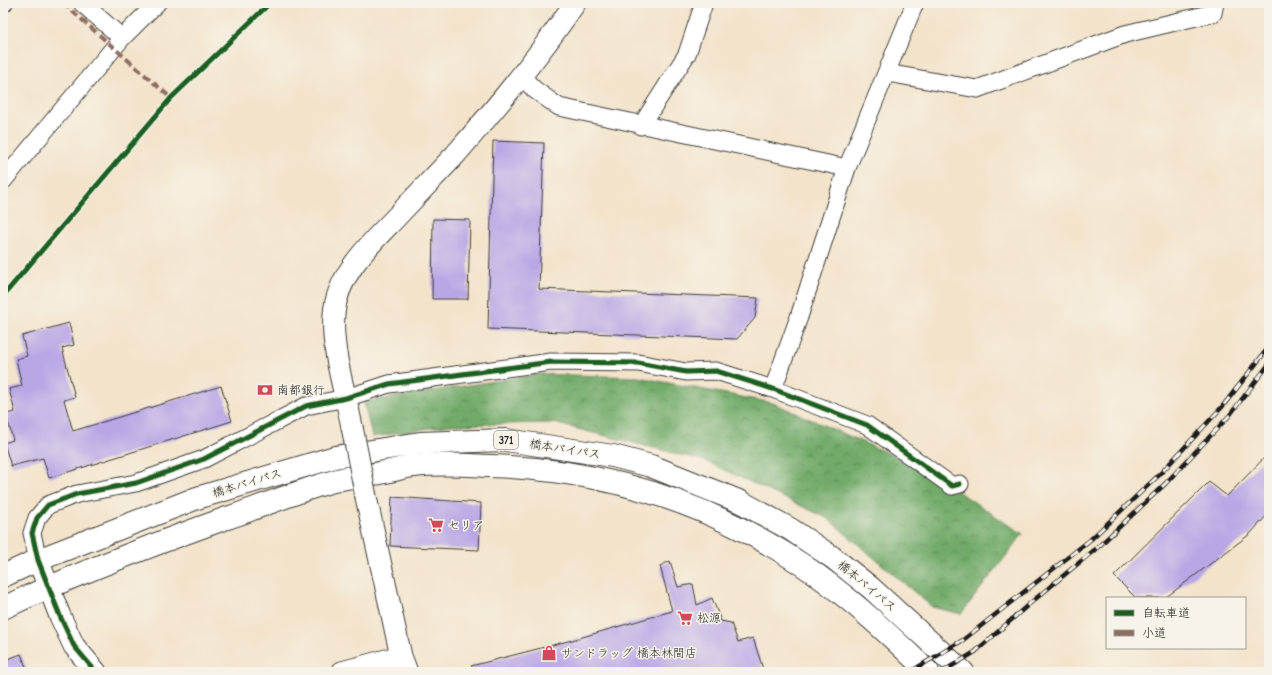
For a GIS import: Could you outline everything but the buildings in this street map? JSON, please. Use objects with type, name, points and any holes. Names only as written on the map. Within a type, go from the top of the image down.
[{"type":"highway","name":"橋本バイパス","points":[[3,576],[38,560],[197,498],[335,457],[420,443],[506,440],[564,448],[628,460],[689,480],[741,502],[790,529],[832,557],[871,588],[963,672]]},
{"type":"highway","name":"橋本バイパス","points":[[3,608],[49,587],[199,528],[335,480],[416,466],[462,465],[541,469],[594,477],[648,490],[691,505],[734,525],[779,550],[817,575],[855,604],[928,672]]},
{"type":"street","points":[[82,3],[122,38]]},
{"type":"street","points":[[3,181],[122,38],[157,3]]},
{"type":"street","points":[[342,672],[404,664],[366,497],[336,350],[334,313],[340,293],[351,269],[372,243],[455,154],[521,76],[574,3]]},
{"type":"street","points":[[641,126],[687,54],[704,3]]},
{"type":"street","points":[[772,389],[799,317],[847,168],[887,73],[914,3]]},
{"type":"street","points":[[887,73],[977,89],[1125,34],[1213,13],[1215,3]]},
{"type":"street","points":[[521,76],[559,107],[641,126],[847,168]]},
{"type":"street","points":[[96,672],[74,646],[60,616],[38,560],[32,533],[37,518],[48,505],[78,494],[136,483],[152,478],[204,459],[306,406],[346,398],[389,384],[551,362],[638,363],[686,372],[716,371],[772,389],[867,425],[952,486],[960,484]]},
{"type":"path","points":[[3,653],[9,659]]},
{"type":"green space","points":[[538,374],[638,377],[773,403],[922,468],[1023,534],[961,614],[932,607],[827,518],[705,461],[554,423],[450,425],[372,437],[364,402]]},
{"type":"railway","points":[[910,672],[963,640],[1090,540],[1159,475],[1222,407],[1269,347]]},
{"type":"railway","points":[[942,672],[975,652],[1028,605],[1098,547],[1166,483],[1229,416],[1269,364]]},
{"type":"marked path","points":[[63,3],[171,98]]},
{"type":"cycle path","points":[[3,296],[171,98],[270,3]]},
{"type":"cycle path","points":[[96,672],[74,646],[60,616],[38,560],[32,533],[37,518],[48,505],[77,494],[136,483],[204,459],[306,406],[346,398],[389,384],[551,362],[638,363],[686,372],[716,371],[773,389],[867,425],[952,486],[960,484]]},
{"type":"place","name":"南都銀行","points":[[265,390]]},
{"type":"place","name":"セリア","points":[[436,525]]},
{"type":"place","name":"松源","points":[[685,618]]},
{"type":"place","name":"サンドラッグ 橋本林間店","points":[[549,653]]}]
